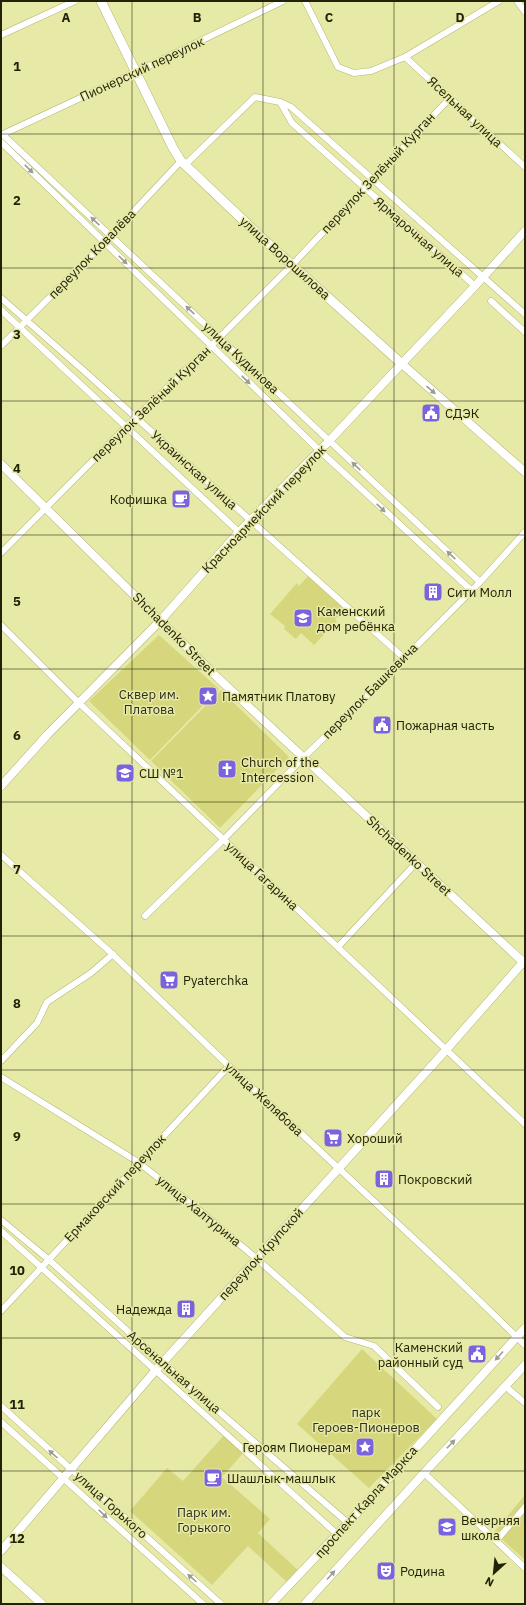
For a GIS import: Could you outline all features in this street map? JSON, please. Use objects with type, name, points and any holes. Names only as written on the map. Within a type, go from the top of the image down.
[{"type":"main road","name":"улица Ворошилова","points":[[101,1],[173,148],[183,163],[402,364]]},
{"type":"street","points":[[1,35],[75,1]]},
{"type":"street","name":"Пионерский переулок","points":[[1,135],[283,1]]},
{"type":"street","points":[[305,1],[338,67],[354,74],[362,73],[405,57],[499,1]]},
{"type":"street","points":[[517,1],[525,12]]},
{"type":"street","name":"Ясельная улица","points":[[405,57],[525,167]]},
{"type":"street","name":"переулок Ковалёва","points":[[1,346],[183,163],[255,97],[280,102]]},
{"type":"street","name":"переулок Зелёный Курган","points":[[1,553],[126,426],[219,338],[292,264],[450,98]]},
{"type":"street","points":[[280,102],[296,110],[525,314]]},
{"type":"street","name":"Ярмарочная улица","points":[[280,102],[292,124],[475,286]]},
{"type":"street","name":"улица Кудинова","points":[[1,135],[110,235],[480,582]]},
{"type":"street","name":"улица Кудинова","points":[[1,142],[320,451],[470,590]]},
{"type":"street","name":"Красноармейский переулок","points":[[1,786],[79,703],[161,620],[239,532],[320,451],[484,277],[525,231]]},
{"type":"street","name":"Украинская улица","points":[[1,298],[404,658]]},
{"type":"street","points":[[491,301],[525,332]]},
{"type":"street","name":"Украинская улица","points":[[1,310],[239,532]]},
{"type":"street","name":"улица Ворошилова","points":[[402,364],[525,472]]},
{"type":"street","name":"Shchadenko Street","points":[[1,464],[161,620],[218,678],[524,962]]},
{"type":"street","name":"переулок Башкевича","points":[[145,916],[223,840],[470,590],[480,582],[525,532]]},
{"type":"street","name":"улица Гагарина","points":[[1,625],[79,703],[525,1124]]},
{"type":"street","name":"улица Желябова","points":[[1,855],[113,954],[228,1066],[339,1168],[525,1345]]},
{"type":"street","points":[[338,947],[416,863]]},
{"type":"street","points":[[1,1061],[37,1023],[47,1002],[91,973],[113,954]]},
{"type":"street","name":"переулок Крупской","points":[[1,1551],[155,1371],[524,962]]},
{"type":"street","name":"Ермаковский переулок","points":[[1,1311],[228,1066]]},
{"type":"street","name":"улица Халтурина","points":[[1,1077],[138,1162],[257,1258],[345,1337],[374,1346],[438,1407]]},
{"type":"street","name":"Арсенальная улица","points":[[1,1220],[348,1523]]},
{"type":"street","name":"Арсенальная улица","points":[[1,1231],[337,1534]]},
{"type":"street","name":"проспект Карла Маркса","points":[[271,1604],[348,1523],[525,1328]]},
{"type":"street","name":"проспект Карла Маркса","points":[[305,1604],[525,1365]]},
{"type":"street","points":[[505,1386],[525,1403]]},
{"type":"street","name":"улица Горького","points":[[1,1406],[221,1604]]},
{"type":"street","name":"улица Горького","points":[[1,1422],[203,1604]]},
{"type":"street","points":[[424,1473],[497,1540],[525,1568]]},
{"type":"street","points":[[497,1540],[525,1507]]},
{"type":"street","points":[[1,1567],[42,1604]]},
{"type":"green space","points":[[308,576],[345,609],[335,619],[337,621],[314,645],[301,633],[296,639],[284,629],[285,626],[270,614],[297,583],[299,586]]},
{"type":"green space","name":"Сквер им. Платова","points":[[159,635],[219,689],[150,760],[89,701]]},
{"type":"green space","points":[[221,690],[289,757],[220,828],[151,761]]},
{"type":"green space","name":"парк Героев-Пионеров","points":[[362,1349],[437,1419],[369,1488],[297,1424]]},
{"type":"green space","name":"Парк им. Горького","points":[[226,1433],[245,1451],[222,1477],[270,1519],[258,1533],[300,1572],[289,1584],[248,1546],[212,1585],[130,1511],[167,1468],[183,1481]]},
{"type":"green space","points":[[525,1495],[525,1560],[494,1532]]},
{"type":"place","name":"СДЭК","points":[[431,413]]},
{"type":"place","name":"Кофишка","points":[[181,499]]},
{"type":"place","name":"Сити Молл","points":[[433,592]]},
{"type":"place","name":"Каменский дом ребёнка","points":[[303,618]]},
{"type":"place","name":"Памятник Платову","points":[[208,696]]},
{"type":"place","name":"Пожарная часть","points":[[382,725]]},
{"type":"place","name":"Church of the Intercession","points":[[227,769]]},
{"type":"place","name":"СШ №1","points":[[125,773]]},
{"type":"place","name":"Pyaterchka","points":[[169,980]]},
{"type":"place","name":"Хороший","points":[[333,1138]]},
{"type":"place","name":"Покровский","points":[[384,1179]]},
{"type":"place","name":"Надежда","points":[[186,1309]]},
{"type":"place","name":"Каменский районный суд","points":[[477,1354]]},
{"type":"place","name":"Героям Пионерам","points":[[365,1447]]},
{"type":"place","name":"Шашлык-машлык","points":[[213,1478]]},
{"type":"place","name":"Вечерняя школа","points":[[447,1527]]},
{"type":"place","name":"Родина","points":[[386,1571]]}]
